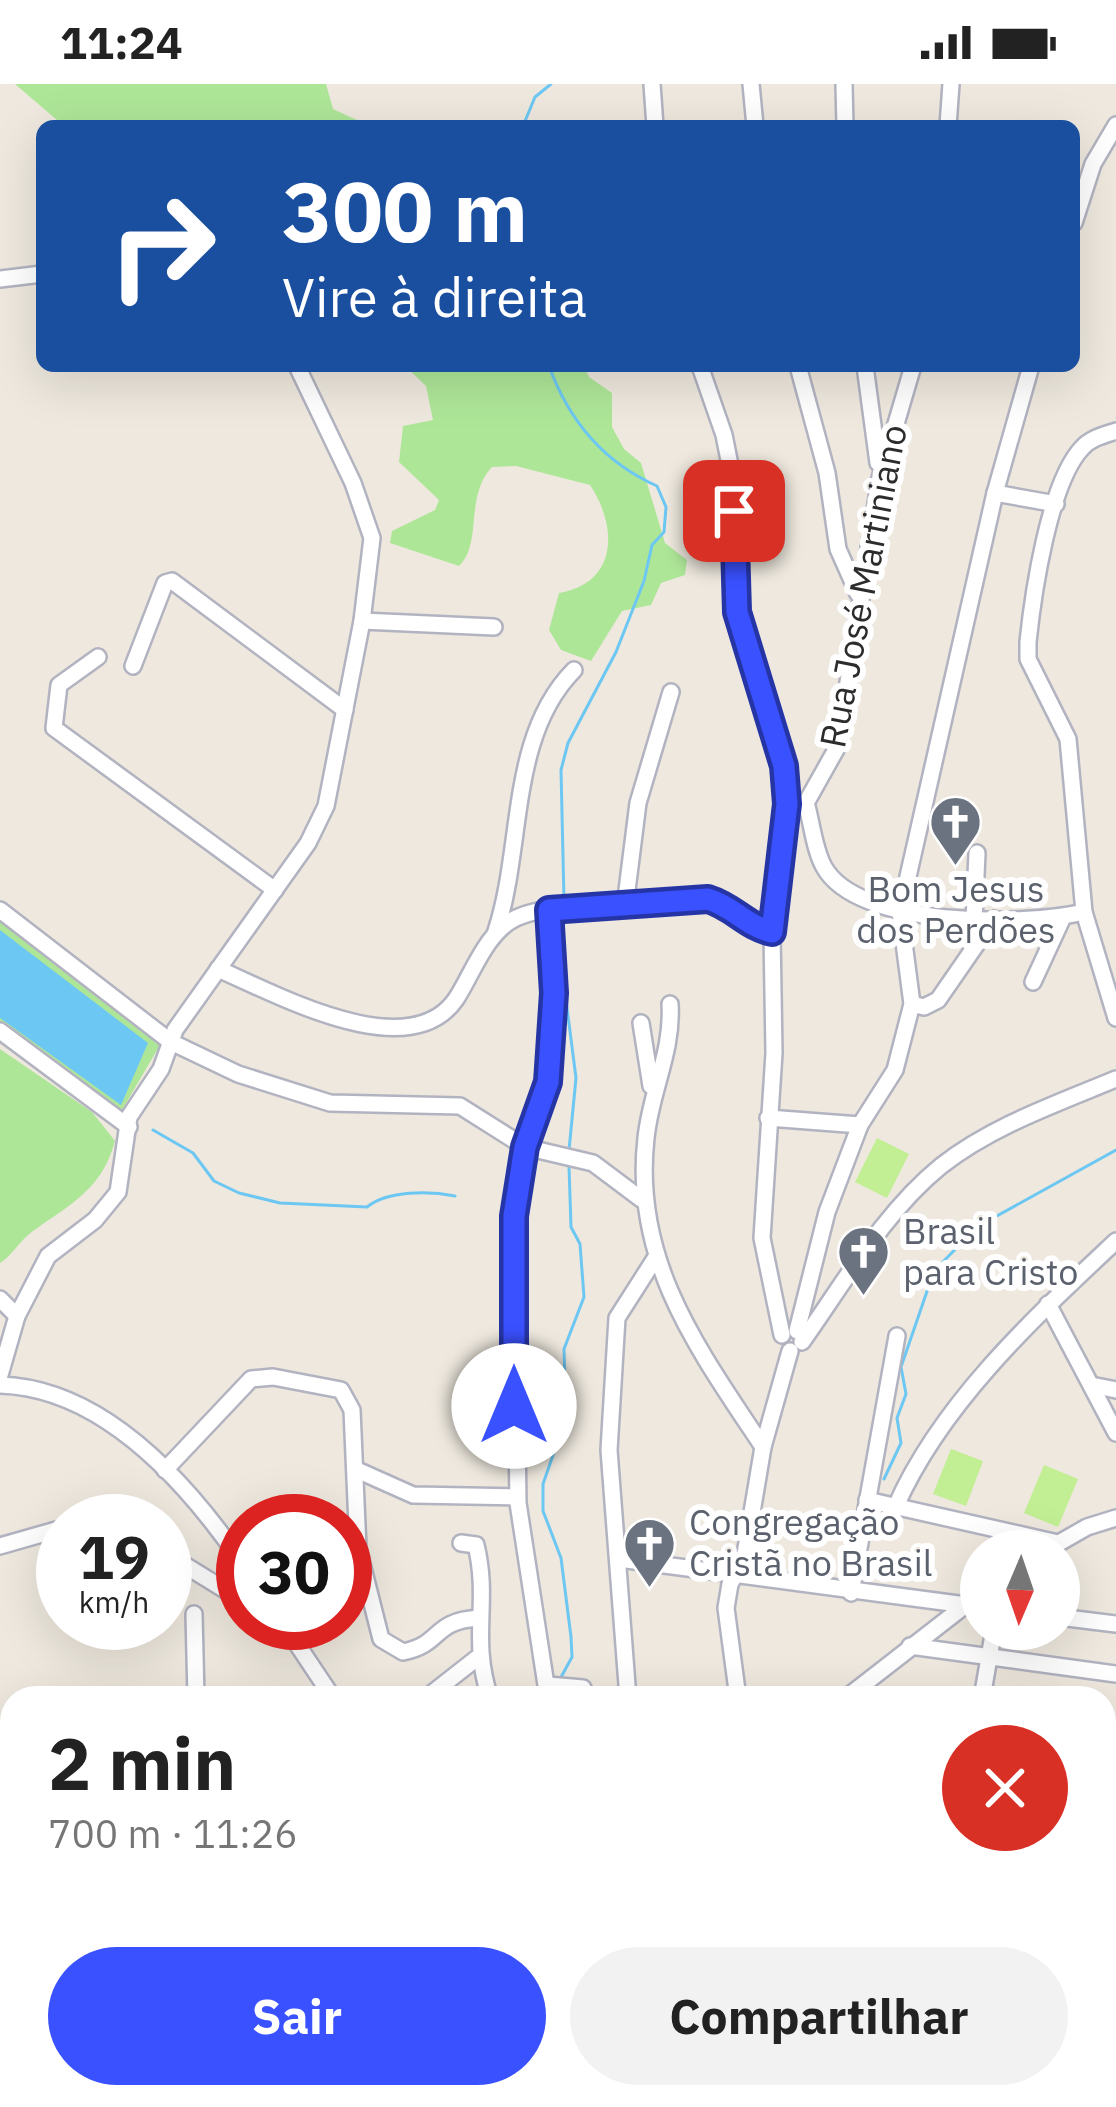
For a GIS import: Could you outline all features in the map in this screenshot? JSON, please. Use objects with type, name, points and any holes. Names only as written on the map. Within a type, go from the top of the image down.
[{"type":"street","points":[[652,84],[655,120]]},
{"type":"street","points":[[752,84],[754,120]]},
{"type":"street","points":[[844,84],[845,120]]},
{"type":"street","points":[[950,120],[951,84]]},
{"type":"street","points":[[1080,205],[1094,164],[1116,125]]},
{"type":"street","points":[[0,279],[36,275]]},
{"type":"street","points":[[0,1375],[17,1316],[48,1256],[111,1204],[124,1175],[129,1122],[161,1069],[171,1042],[326,806],[362,621],[372,538],[367,515],[300,372]]},
{"type":"street","points":[[702,372],[724,435],[733,480],[737,612],[784,766],[787,804],[772,932],[762,1238],[792,1340]]},
{"type":"street","points":[[800,372],[827,473],[838,549],[858,594]]},
{"type":"street","points":[[867,372],[880,478]]},
{"type":"street","name":"Rua José Martiniano","points":[[806,803],[838,746],[858,594],[880,478],[911,372]]},
{"type":"street","points":[[736,1686],[726,1608],[744,1560],[763,1447],[826,1212],[860,1125],[896,1070],[912,1004],[900,911],[995,493],[1028,372]]},
{"type":"street","points":[[1116,431],[1079,451],[1056,504],[1032,611],[1028,659],[1069,739],[1084,912],[1116,1018]]},
{"type":"street","points":[[995,493],[1056,504]]},
{"type":"street","points":[[134,666],[165,583],[172,581],[345,710]]},
{"type":"street","points":[[362,621],[494,627]]},
{"type":"street","points":[[98,657],[59,686],[54,728],[275,890]]},
{"type":"street","points":[[218,969],[348,1022],[412,1027],[454,1003],[495,934],[509,890],[538,718],[574,670]]},
{"type":"street","points":[[625,906],[638,802],[671,692]]},
{"type":"street","points":[[787,804],[806,803],[824,866],[837,882],[900,911],[974,920],[1084,912]]},
{"type":"street","points":[[974,920],[977,853]]},
{"type":"street","points":[[495,934],[515,919],[551,910],[708,899],[724,904],[746,926],[772,932]]},
{"type":"street","points":[[0,910],[171,1042],[304,1099],[460,1106],[525,1147],[579,1157],[612,1174],[641,1199]]},
{"type":"street","points":[[551,910],[550,1068],[525,1147],[514,1216],[518,1497],[559,1686]]},
{"type":"street","points":[[1033,982],[1063,917]]},
{"type":"street","points":[[912,1004],[924,1007],[938,1000],[994,919]]},
{"type":"street","points":[[651,1089],[670,1047],[670,1004]]},
{"type":"street","points":[[641,1023],[651,1089],[641,1199],[656,1257],[696,1350],[763,1447]]},
{"type":"street","points":[[0,1031],[129,1122]]},
{"type":"street","points":[[792,1340],[938,1168],[988,1136],[1116,1079]]},
{"type":"street","points":[[768,1118],[860,1125]]},
{"type":"street","points":[[896,1506],[944,1424],[1048,1304],[1116,1240]]},
{"type":"street","points":[[627,1686],[609,1450],[617,1318],[656,1257]]},
{"type":"street","points":[[0,1299],[17,1316]]},
{"type":"street","points":[[1048,1304],[1116,1433]]},
{"type":"street","points":[[851,1593],[897,1336]]},
{"type":"street","points":[[165,1470],[239,1389],[261,1376],[341,1390],[352,1410],[358,1548],[381,1639],[403,1652],[430,1642],[448,1620],[479,1618]]},
{"type":"street","points":[[0,1384],[45,1389],[86,1407],[197,1496],[216,1524]]},
{"type":"street","points":[[1091,1385],[1116,1390]]},
{"type":"street","points":[[357,1470],[413,1495],[518,1497]]},
{"type":"street","points":[[867,1500],[987,1530]]},
{"type":"street","points":[[1080,1534],[1116,1518]]},
{"type":"street","points":[[0,1546],[36,1536]]},
{"type":"street","points":[[461,1543],[476,1545],[485,1582],[477,1658],[486,1686]]},
{"type":"street","points":[[619,1559],[960,1605]]},
{"type":"street","points":[[194,1614],[196,1686]]},
{"type":"street","points":[[861,1686],[960,1614]]},
{"type":"street","points":[[1080,1620],[1116,1624]]},
{"type":"street","points":[[910,1646],[1116,1674]]},
{"type":"street","points":[[300,1650],[322,1686]]},
{"type":"street","points":[[983,1686],[984,1665],[992,1650]]},
{"type":"street","points":[[441,1686],[477,1658]]},
{"type":"green space","points":[[15,84],[326,84],[333,109],[357,120],[57,120]]},
{"type":"green space","points":[[411,372],[587,372],[612,393],[612,427],[624,449],[641,463],[665,543],[687,560],[685,575],[661,583],[651,605],[622,611],[591,661],[561,650],[549,630],[559,593],[593,578],[607,551],[605,518],[590,485],[516,466],[492,467],[478,492],[470,545],[459,566],[390,543],[392,531],[435,510],[439,500],[399,462],[403,426],[433,420],[426,386]]},
{"type":"green space","points":[[0,921],[157,1037],[160,1045],[122,1110],[0,1022]]},
{"type":"green space","points":[[0,1049],[92,1112],[115,1141],[94,1183],[0,1263]]},
{"type":"green space","points":[[877,1138],[909,1154],[887,1198],[855,1182]]},
{"type":"green space","points":[[951,1449],[983,1461],[966,1506],[933,1494]]},
{"type":"green space","points":[[1044,1465],[1078,1479],[1058,1527],[1024,1513]]},
{"type":"water","points":[[0,930],[148,1043],[121,1105],[0,1018]]},
{"type":"waterway","points":[[525,120],[535,97],[551,84]]},
{"type":"waterway","points":[[551,372],[590,438],[620,465],[657,486],[666,507],[664,532],[652,545],[644,581],[616,652],[568,743],[561,770],[564,900]]},
{"type":"waterway","points":[[564,916],[561,961],[576,1078],[569,1150]]},
{"type":"waterway","points":[[153,1130],[193,1153],[214,1181],[280,1203],[367,1207],[397,1195],[455,1196]]},
{"type":"waterway","points":[[884,1479],[901,1443],[897,1418],[906,1394],[901,1367],[934,1271],[977,1227],[1116,1150]]},
{"type":"waterway","points":[[560,1679],[572,1657],[571,1637],[561,1558],[543,1511],[543,1484],[566,1418],[564,1349],[584,1297],[580,1244],[571,1227],[569,1166]]},
{"type":"place","name":"Bom Jesus dos Perdões","points":[[956,867]]},
{"type":"place","name":"Brasil para Cristo","points":[[864,1298]]},
{"type":"place","name":"Congregação Cristã no Brasil","points":[[650,1589]]},
{"type":"route","points":[[514,1406],[514,1216],[525,1147],[548,1082],[554,993],[549,910],[708,899],[724,904],[746,926],[772,932],[776,866],[787,804],[784,766],[756,688],[737,612],[734,511]]}]
